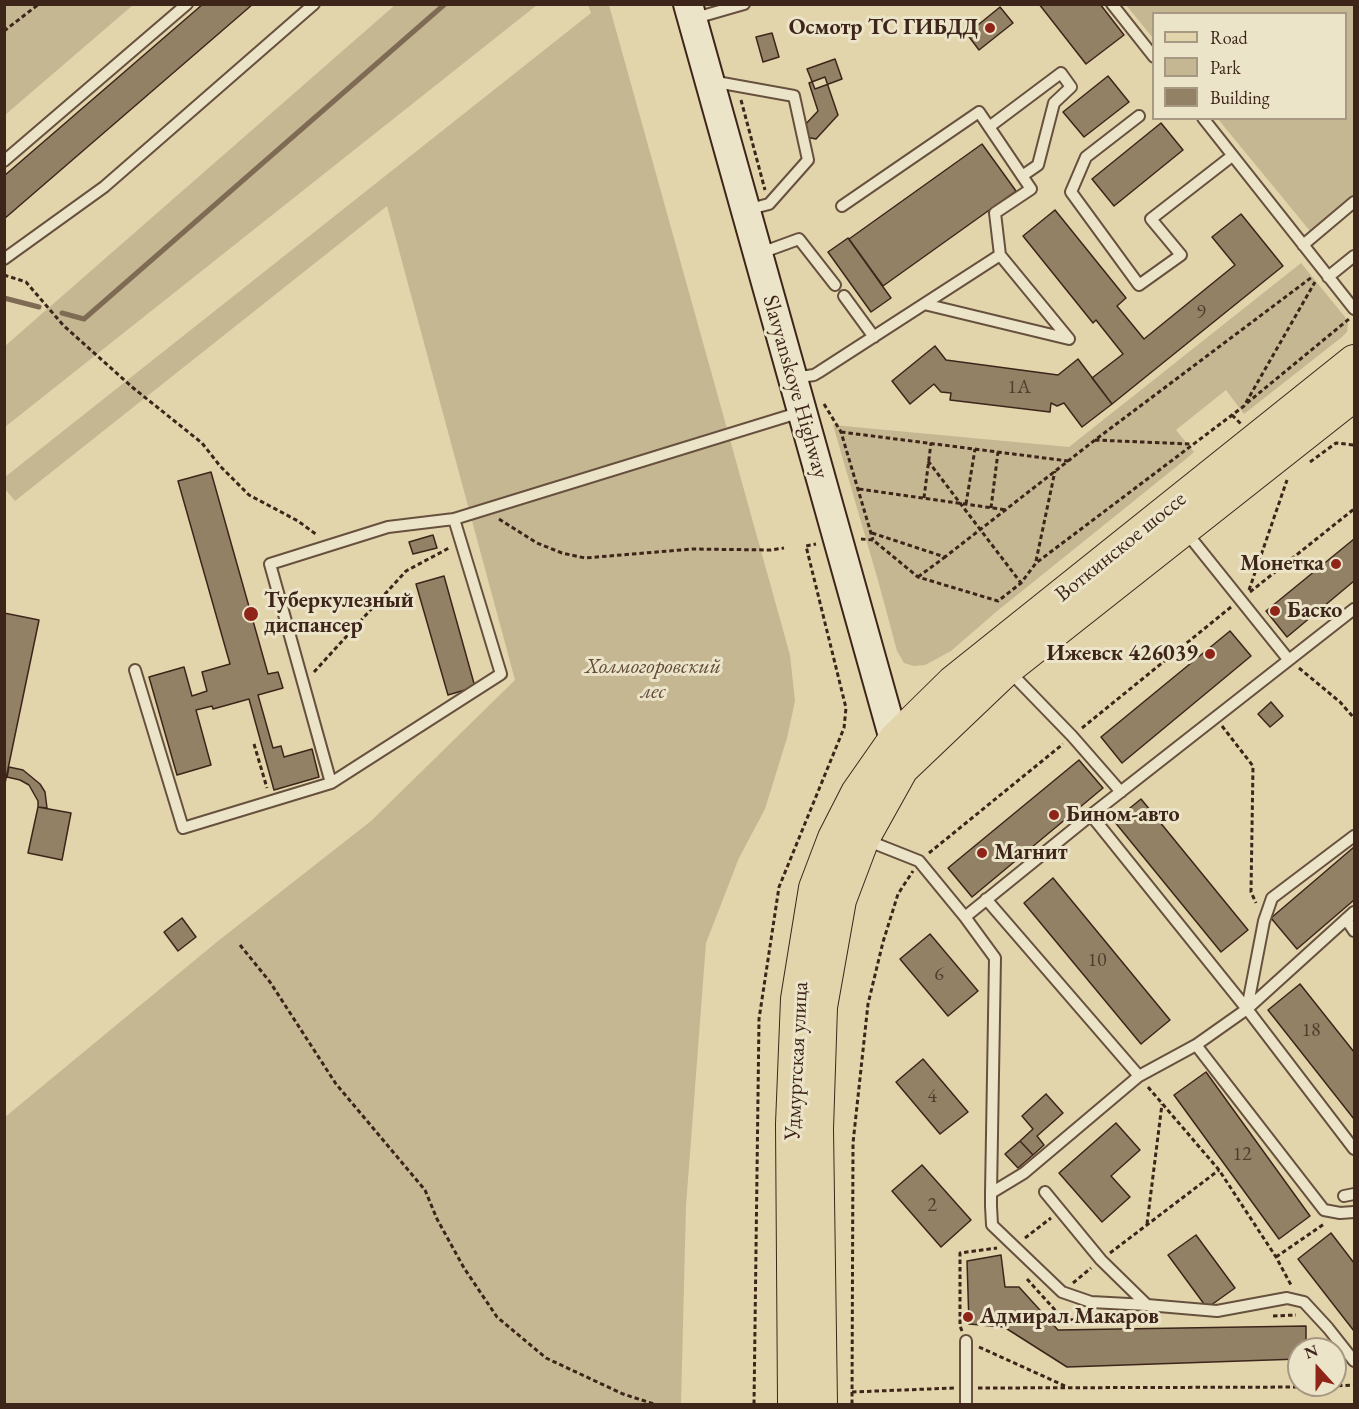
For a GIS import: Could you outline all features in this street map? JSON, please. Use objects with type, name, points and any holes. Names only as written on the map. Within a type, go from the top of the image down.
[{"type":"main road","name":"Slavyanskoye Highway","points":[[690,12],[709,81],[757,207],[758,254],[803,376],[802,412],[898,754]]},
{"type":"main road","name":"Воткинское шоссе","points":[[898,754],[1184,530],[1354,361]]},
{"type":"main road","name":"Воткинское шоссе","points":[[898,754],[953,682],[1265,449],[1350,402]]},
{"type":"main road","name":"Удмуртская улица","points":[[794,1404],[807,1362],[821,1007],[840,900],[898,754]]},
{"type":"main road","name":"Удмуртская улица","points":[[821,1404],[807,1362],[792,1124],[797,999],[815,888],[834,838],[857,793],[898,754]]},
{"type":"lane","points":[[4,161],[188,4]]},
{"type":"lane","points":[[4,260],[104,187],[314,4]]},
{"type":"lane","points":[[1112,4],[1152,54]]},
{"type":"lane","points":[[690,12],[740,5]]},
{"type":"lane","points":[[989,127],[1061,73],[1071,87],[1053,103],[1038,165],[1023,176]]},
{"type":"lane","points":[[709,81],[794,96],[808,160],[757,207]]},
{"type":"lane","points":[[842,206],[979,112],[1031,189],[995,213],[1000,255],[1069,339],[924,304]]},
{"type":"lane","points":[[1139,116],[1086,158],[1071,192],[1139,285],[1181,255],[1151,219],[1232,156]]},
{"type":"lane","points":[[1205,120],[1354,309]]},
{"type":"lane","points":[[1303,245],[1354,202]]},
{"type":"lane","points":[[758,254],[799,239],[835,285]]},
{"type":"lane","points":[[803,376],[874,337],[1000,255]]},
{"type":"lane","points":[[1325,273],[1354,256]]},
{"type":"lane","points":[[844,296],[874,337]]},
{"type":"lane","points":[[331,783],[270,564],[388,527],[454,519],[802,412]]},
{"type":"lane","points":[[135,670],[183,828],[331,783],[501,674],[454,519]]},
{"type":"lane","points":[[1184,530],[1288,660]]},
{"type":"lane","points":[[965,917],[1354,609]]},
{"type":"lane","points":[[1007,669],[1072,736],[1121,792]]},
{"type":"lane","points":[[1091,815],[1247,1009],[1354,1149]]},
{"type":"lane","points":[[1247,1009],[1264,921],[1272,898],[1354,836]]},
{"type":"lane","points":[[863,839],[919,861],[995,958],[992,1225],[1062,1292],[1091,1302],[1217,1311],[1287,1298],[1304,1302],[1354,1361]]},
{"type":"lane","points":[[986,899],[1139,1076]]},
{"type":"lane","points":[[992,1193],[1024,1173],[1139,1076],[1196,1045],[1247,1009],[1350,916],[1354,931]]},
{"type":"lane","points":[[1196,1045],[1324,1210],[1340,1213],[1354,1212]]},
{"type":"lane","points":[[1045,1192],[1059,1212],[1101,1260],[1147,1305]]},
{"type":"lane","points":[[966,1341],[968,1388],[966,1404]]},
{"type":"path","points":[[4,31],[39,4]]},
{"type":"path","points":[[737,85],[757,207]]},
{"type":"path","points":[[1244,406],[1325,273]]},
{"type":"path","points":[[918,577],[1007,510],[1068,460],[1325,273]]},
{"type":"path","points":[[4,275],[26,282],[63,325],[132,387],[202,443],[220,466],[249,495],[298,521],[331,545]]},
{"type":"path","points":[[856,539],[873,540],[918,577],[998,601],[1021,583],[1036,563],[1244,406],[1354,314]]},
{"type":"path","points":[[803,376],[818,394],[841,432],[873,540]]},
{"type":"path","points":[[1232,414],[1265,449],[1287,479],[1248,593],[1354,509]]},
{"type":"path","points":[[841,432],[1068,460]]},
{"type":"path","points":[[1095,440],[1192,444]]},
{"type":"path","points":[[924,498],[931,443]]},
{"type":"path","points":[[1303,467],[1336,443],[1354,446]]},
{"type":"path","points":[[966,504],[975,449]]},
{"type":"path","points":[[991,508],[998,452]]},
{"type":"path","points":[[928,461],[1021,583]]},
{"type":"path","points":[[1036,563],[1055,471]]},
{"type":"path","points":[[859,489],[1007,510]]},
{"type":"path","points":[[482,509],[537,543],[562,553],[585,558],[692,549],[771,550],[784,548]]},
{"type":"path","points":[[872,533],[945,557]]},
{"type":"path","points":[[303,684],[406,571],[461,542]]},
{"type":"path","points":[[852,1404],[853,1143],[868,1004],[883,942],[898,894],[919,861],[1239,600]]},
{"type":"path","points":[[1288,660],[1340,702],[1354,718]]},
{"type":"path","points":[[1215,717],[1253,766],[1251,892],[1264,921]]},
{"type":"path","points":[[254,744],[271,801]]},
{"type":"path","points":[[240,945],[270,982],[336,1084],[425,1190],[437,1219],[459,1258],[497,1317],[546,1358],[623,1394],[654,1404]]},
{"type":"path","points":[[1139,1076],[1219,1170],[1276,1257],[1286,1278],[1304,1302]]},
{"type":"path","points":[[1147,1225],[1162,1104]]},
{"type":"path","points":[[1050,1304],[1101,1260],[1219,1170]]},
{"type":"path","points":[[1059,1212],[1014,1246],[960,1253],[960,1326],[966,1341],[1068,1388]]},
{"type":"path","points":[[1276,1257],[1340,1213]]},
{"type":"path","points":[[852,1392],[968,1388],[1354,1385]]},
{"type":"green space","points":[[5,4],[133,4],[133,5],[5,115]]},
{"type":"green space","points":[[395,5],[537,5],[5,427],[5,346]]},
{"type":"green space","name":"Холмогоровский лес","points":[[588,5],[609,5],[790,655],[795,701],[787,738],[765,809],[739,858],[706,943],[686,1206],[681,1404],[5,1404],[5,1117],[218,941],[371,821],[515,680],[387,206],[15,501],[5,489],[5,477],[591,13]]},
{"type":"green space","points":[[1126,5],[1354,5],[1354,195],[1310,231],[1219,120],[1347,120],[1347,12],[1152,12],[1152,37]]},
{"type":"green space","points":[[1301,263],[1345,317],[1348,324],[1347,332],[1244,414],[1226,390],[1176,430],[1194,452],[1186,459],[951,651],[925,665],[914,666],[904,663],[897,651],[833,425],[1069,447]]},
{"type":"building","points":[[203,4],[253,4],[4,219],[4,176]]},
{"type":"building","points":[[1039,4],[1100,4],[1124,35],[1086,64]]},
{"type":"building","name":"Осмотр ТС ГИБДД","points":[[1000,7],[1013,23],[979,50],[967,34]]},
{"type":"building","points":[[772,33],[779,57],[763,62],[756,37]]},
{"type":"building","points":[[835,59],[842,79],[815,89],[807,69]]},
{"type":"building","points":[[1108,76],[1129,102],[1084,137],[1063,112]]},
{"type":"building","points":[[825,77],[838,115],[816,139],[806,137],[803,127],[818,111],[809,83]]},
{"type":"building","points":[[1161,123],[1183,150],[1114,206],[1092,179]]},
{"type":"building","points":[[982,144],[1016,191],[883,286],[849,239]]},
{"type":"building","points":[[1055,210],[1126,298],[1117,306],[1144,339],[1235,265],[1212,237],[1241,214],[1283,266],[1112,404],[1092,378],[1123,354],[1096,320],[1093,323],[1023,236]]},
{"type":"building","points":[[848,238],[891,298],[871,312],[828,252]]},
{"type":"building","points":[[935,346],[946,360],[1058,375],[1078,359],[1112,404],[1082,427],[1064,403],[1057,406],[1051,403],[1050,412],[950,400],[951,393],[941,392],[934,384],[910,404],[892,381]]},
{"type":"building","points":[[211,472],[268,674],[278,672],[283,688],[258,695],[273,748],[281,746],[284,757],[312,749],[319,777],[274,790],[249,699],[213,709],[212,706],[196,710],[211,765],[177,775],[149,677],[184,667],[192,696],[207,691],[202,672],[230,664],[178,481]]},
{"type":"building","points":[[433,535],[437,548],[413,554],[409,542]]},
{"type":"building","points":[[1354,539],[1354,581],[1287,637],[1266,611]]},
{"type":"building","points":[[444,576],[475,687],[448,695],[416,584]]},
{"type":"building","points":[[4,613],[39,620],[4,788]]},
{"type":"building","points":[[1230,631],[1251,656],[1122,763],[1101,737]]},
{"type":"building","points":[[1271,702],[1283,716],[1270,727],[1258,714]]},
{"type":"building","points":[[1079,760],[1103,788],[972,897],[948,868]]},
{"type":"building","points":[[9,767],[23,770],[40,784],[45,792],[47,808],[38,807],[38,801],[29,785],[7,777]]},
{"type":"building","points":[[1141,799],[1248,930],[1221,952],[1114,821]]},
{"type":"building","points":[[38,807],[71,813],[62,860],[28,853]]},
{"type":"building","points":[[1354,847],[1354,900],[1297,949],[1271,918]]},
{"type":"building","points":[[1053,878],[1170,1020],[1141,1044],[1024,903]]},
{"type":"building","points":[[182,918],[196,937],[178,951],[164,932]]},
{"type":"building","points":[[930,934],[978,991],[948,1016],[900,959]]},
{"type":"building","points":[[1300,984],[1354,1052],[1354,1119],[1268,1010]]},
{"type":"building","points":[[923,1059],[968,1112],[940,1134],[896,1082]]},
{"type":"building","points":[[1206,1072],[1310,1216],[1279,1239],[1174,1095]]},
{"type":"building","points":[[1046,1094],[1063,1113],[1037,1136],[1044,1145],[1033,1155],[1020,1141],[1033,1129],[1022,1116]]},
{"type":"building","points":[[1116,1123],[1140,1150],[1111,1176],[1130,1197],[1102,1222],[1059,1173]]},
{"type":"building","points":[[1020,1141],[1033,1155],[1018,1168],[1005,1154]]},
{"type":"building","points":[[922,1165],[971,1220],[941,1247],[892,1191]]},
{"type":"building","points":[[1331,1233],[1354,1263],[1354,1331],[1298,1259]]},
{"type":"building","points":[[1196,1235],[1235,1288],[1207,1308],[1168,1255]]},
{"type":"building","points":[[1001,1255],[1005,1287],[1019,1287],[1058,1330],[1306,1326],[1306,1337],[1287,1337],[1287,1359],[1067,1367],[1004,1327],[969,1324],[967,1261]]},
{"type":"waterway","points":[[62,313],[84,319],[445,4]]},
{"type":"waterway","points":[[4,298],[39,307]]},
{"type":"place","name":"Осмотр ТС ГИБДД","points":[[990,28]]},
{"type":"place","name":"Монетка","points":[[1336,564]]},
{"type":"place","name":"Баско","points":[[1275,611]]},
{"type":"place","name":"Туберкулезный диспансер","points":[[251,614]]},
{"type":"place","name":"Ижевск 426039","points":[[1210,654]]},
{"type":"place","name":"Бином-авто","points":[[1054,815]]},
{"type":"place","name":"Магнит","points":[[982,853]]},
{"type":"place","name":"Адмирал Макаров","points":[[968,1317]]}]
